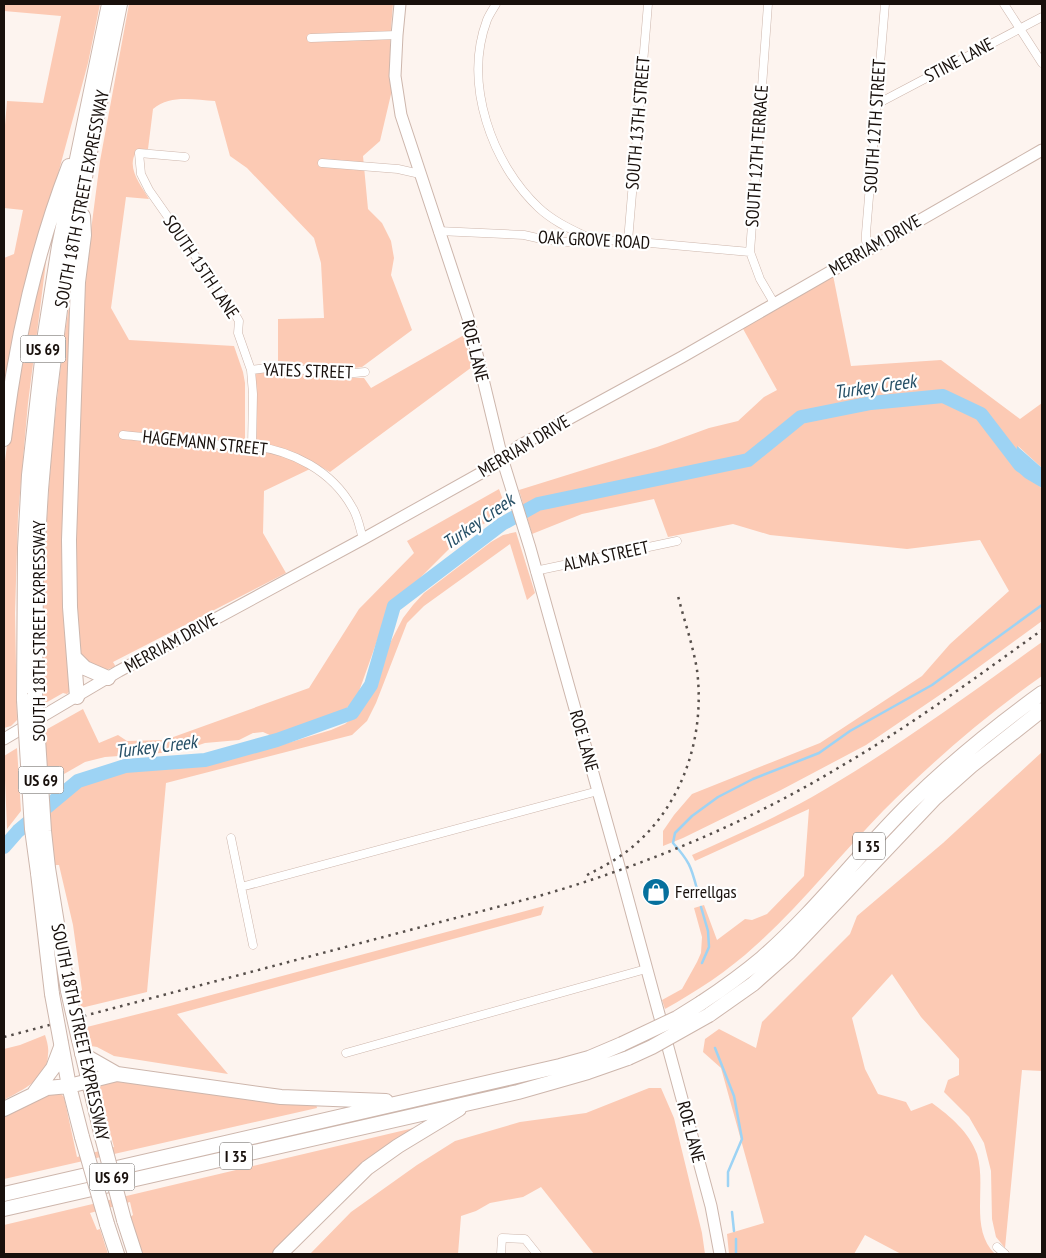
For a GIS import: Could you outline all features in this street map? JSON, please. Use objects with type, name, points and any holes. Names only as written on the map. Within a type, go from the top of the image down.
[{"type":"highway","name":"SOUTH 18TH STREET EXPRESSWAY","points":[[109,4],[59,246],[45,334],[29,475],[24,548],[30,696],[44,831],[43,870],[52,994],[69,1086],[82,1137],[117,1254]]},
{"type":"highway","name":"SOUTH 18TH STREET EXPRESSWAY","points":[[30,696],[41,490],[49,398],[64,286],[120,4]]},
{"type":"highway","points":[[4,439],[12,374],[22,324],[60,192],[84,128]]},
{"type":"highway","points":[[77,696],[70,607],[69,540],[78,282],[84,235],[83,186]]},
{"type":"highway","points":[[74,657],[85,668],[108,678]]},
{"type":"highway","name":"I 35","points":[[4,1194],[560,1066],[589,1058],[677,1018],[746,971],[781,940],[880,835],[938,777],[989,732],[1042,693]]},
{"type":"highway","name":"I 35","points":[[4,1209],[552,1083],[628,1058],[652,1047],[709,1015],[753,984],[789,952],[935,798],[971,766],[1042,710]]},
{"type":"highway","name":"SOUTH 18TH STREET EXPRESSWAY","points":[[43,870],[88,1080],[124,1220],[135,1254]]},
{"type":"highway","points":[[35,1093],[53,1068],[61,1045]]},
{"type":"highway","points":[[82,1054],[117,1074]]},
{"type":"highway","points":[[4,1109],[47,1088],[69,1086],[117,1074],[281,1098],[407,1101]]},
{"type":"highway","points":[[280,1254],[367,1168],[398,1146],[468,1103]]},
{"type":"street","name":"ROE LANE","points":[[400,4],[395,76],[401,115],[469,322],[502,458],[530,548],[598,790],[711,1206],[720,1254]]},
{"type":"street","points":[[496,4],[487,20],[479,54],[479,88],[486,122],[498,153],[514,181],[540,209],[562,225],[592,240]]},
{"type":"street","name":"SOUTH 13TH STREET","points":[[628,241],[648,4]]},
{"type":"street","name":"SOUTH 12TH TERRACE","points":[[768,4],[750,252],[760,279],[774,303]]},
{"type":"street","name":"SOUTH 12TH STREET","points":[[870,247],[866,241],[866,233],[885,4]]},
{"type":"street","points":[[1004,4],[1021,28],[1042,64]]},
{"type":"street","name":"STINE LANE","points":[[877,104],[1042,17]]},
{"type":"street","points":[[311,38],[397,35]]},
{"type":"street","name":"MERRIAM DRIVE","points":[[4,739],[108,678],[490,468],[519,446],[682,357],[870,247],[1042,150]]},
{"type":"street","name":"SOUTH 15TH LANE","points":[[185,157],[139,153],[141,174],[149,190],[239,321],[238,333],[251,370],[253,394],[252,446]]},
{"type":"street","points":[[322,162],[398,169],[420,174]]},
{"type":"street","name":"OAK GROVE ROAD","points":[[438,231],[489,232],[568,242],[592,240],[628,241],[750,252]]},
{"type":"street","name":"YATES STREET","points":[[251,370],[276,366],[344,374],[366,372]]},
{"type":"street","name":"HAGEMANN STREET","points":[[123,435],[224,446],[252,446],[274,450],[299,459],[320,471],[338,487],[353,508],[363,539]]},
{"type":"street","name":"ALMA STREET","points":[[535,571],[677,541]]},
{"type":"street","points":[[241,887],[598,790]]},
{"type":"street","points":[[231,838],[253,944]]},
{"type":"street","points":[[346,1053],[646,969]]},
{"type":"street","points":[[501,1254],[502,1238],[525,1239],[537,1254]]},
{"type":"street","points":[[997,1247],[1005,1254]]},
{"type":"shaded area","points":[[4,4],[100,4],[88,63],[17,326],[4,395],[4,258],[14,254],[23,210],[4,208],[4,137],[7,101],[43,103],[61,16],[4,11]]},
{"type":"shaded area","points":[[129,4],[393,4],[390,41],[392,90],[380,141],[363,156],[368,209],[382,223],[391,241],[394,258],[391,275],[412,330],[362,367],[339,370],[278,361],[278,319],[324,318],[321,263],[314,238],[247,168],[230,156],[215,101],[183,99],[167,101],[153,109],[148,149],[137,151],[133,163],[133,170],[149,199],[126,197],[111,308],[129,340],[234,346],[245,383],[245,449],[278,455],[310,469],[264,491],[263,533],[286,573],[113,662],[116,667],[105,670],[97,668],[84,660],[78,648],[75,577],[76,515],[84,284],[100,161]]},
{"type":"shaded area","points":[[47,254],[28,403],[18,516],[15,613],[17,720],[11,726],[4,728],[4,470],[12,402],[44,255]]},
{"type":"shaded area","points":[[833,275],[851,366],[941,360],[1020,419],[1042,403],[1042,468],[1018,446],[1042,488],[1042,621],[950,688],[866,745],[781,790],[663,846],[663,831],[692,794],[820,743],[922,676],[950,644],[1009,591],[980,540],[907,549],[770,535],[733,524],[668,537],[654,499],[582,514],[532,534],[519,490],[657,447],[709,428],[738,421],[764,397],[777,390],[742,327]]},
{"type":"shaded area","points":[[71,292],[70,691],[42,705],[43,601],[48,498],[57,395]]},
{"type":"shaded area","points":[[464,335],[472,367],[330,472],[294,453],[262,445],[254,440],[254,372],[278,371],[340,378],[364,378],[371,388]]},
{"type":"shaded area","points":[[499,489],[507,511],[456,542],[388,610],[357,697],[345,710],[278,735],[272,736],[263,732],[253,733],[239,740],[205,743],[190,748],[161,753],[105,757],[85,762],[57,778],[45,782],[42,732],[83,709],[99,743],[118,735],[127,741],[165,740],[309,688],[359,609],[414,553],[407,541]]},
{"type":"shaded area","points":[[516,532],[535,593],[527,600],[510,544],[424,606],[407,623],[376,703],[367,721],[352,735],[166,783],[147,992],[81,1008],[78,994],[82,990],[73,925],[59,865],[54,865],[46,816],[77,789],[88,782],[104,776],[135,770],[216,762],[274,747],[345,724],[355,716],[378,684],[389,645],[403,618],[413,605],[424,593],[491,542],[503,535]]},
{"type":"shaded area","points":[[1042,642],[1042,676],[959,740],[921,775],[883,811],[788,914],[745,955],[712,980],[665,1009],[662,1000],[682,989],[701,953],[702,937],[694,908],[704,905],[717,940],[745,919],[752,920],[767,914],[804,876],[809,809],[695,861],[692,855],[782,813],[842,779],[929,722]]},
{"type":"shaded area","points":[[17,748],[21,811],[7,829],[4,756]]},
{"type":"shaded area","points":[[1042,752],[1042,1071],[1022,1070],[1005,1248],[996,1237],[992,1219],[991,1171],[984,1143],[969,1117],[944,1092],[948,1080],[959,1075],[959,1059],[921,1017],[892,974],[852,1018],[865,1069],[878,1094],[906,1102],[911,1111],[932,1103],[952,1119],[974,1146],[980,1167],[980,1207],[983,1232],[987,1244],[995,1254],[901,1254],[865,1235],[854,1254],[729,1254],[727,1234],[764,1223],[721,1068],[703,1052],[705,1039],[719,1029],[756,1048],[762,1022],[850,934],[857,916],[943,843]]},
{"type":"shaded area","points":[[544,906],[541,915],[177,1014],[228,1074],[114,1056],[91,1046],[83,1028],[170,1006]]},
{"type":"shaded area","points":[[45,1035],[48,1052],[44,1070],[33,1083],[4,1100],[4,1049]]},
{"type":"shaded area","points":[[112,1081],[213,1094],[316,1104],[317,1108],[4,1179],[4,1114],[39,1096],[60,1093],[64,1097],[77,1157],[114,1147],[96,1082]]},
{"type":"shaded area","points":[[649,1088],[661,1088],[674,1118],[702,1233],[705,1254],[594,1254],[541,1187],[523,1197],[490,1203],[476,1211],[461,1216],[458,1254],[310,1254],[351,1212],[417,1165],[455,1141],[520,1122],[586,1113]]},
{"type":"shaded area","points":[[418,1127],[274,1254],[143,1254],[130,1217],[133,1215],[130,1202],[90,1213],[97,1230],[100,1229],[108,1254],[4,1254],[4,1225]]},
{"type":"water","points":[[1017,446],[1042,468],[1042,488],[1025,478],[1015,469]]},
{"type":"waterway","name":"Turkey Creek","points":[[4,847],[18,831],[78,781],[125,766],[205,760],[277,740],[352,713],[371,685],[394,606],[502,524],[538,504],[748,460],[801,417],[871,403],[943,396],[981,414],[1020,465],[1042,477]]},
{"type":"waterway","points":[[697,889],[689,864],[673,843],[675,833],[692,816],[718,797],[753,779],[819,753],[850,731],[932,685],[1042,605]]},
{"type":"waterway","points":[[701,907],[708,931],[709,947],[702,963]]},
{"type":"waterway","points":[[715,1048],[734,1096],[742,1139],[728,1172],[728,1186]]},
{"type":"waterway","points":[[732,1212],[734,1231]]},
{"type":"waterway","points":[[736,1239],[736,1254]]},
{"type":"railway","points":[[587,875],[626,852],[654,825],[668,806],[688,764],[698,717],[699,694],[697,670],[678,596]]},
{"type":"railway","points":[[4,1037],[539,896],[655,857],[730,825],[838,768],[916,719],[1042,630]]},
{"type":"place","name":"Ferrellgas","points":[[656,892]]}]
